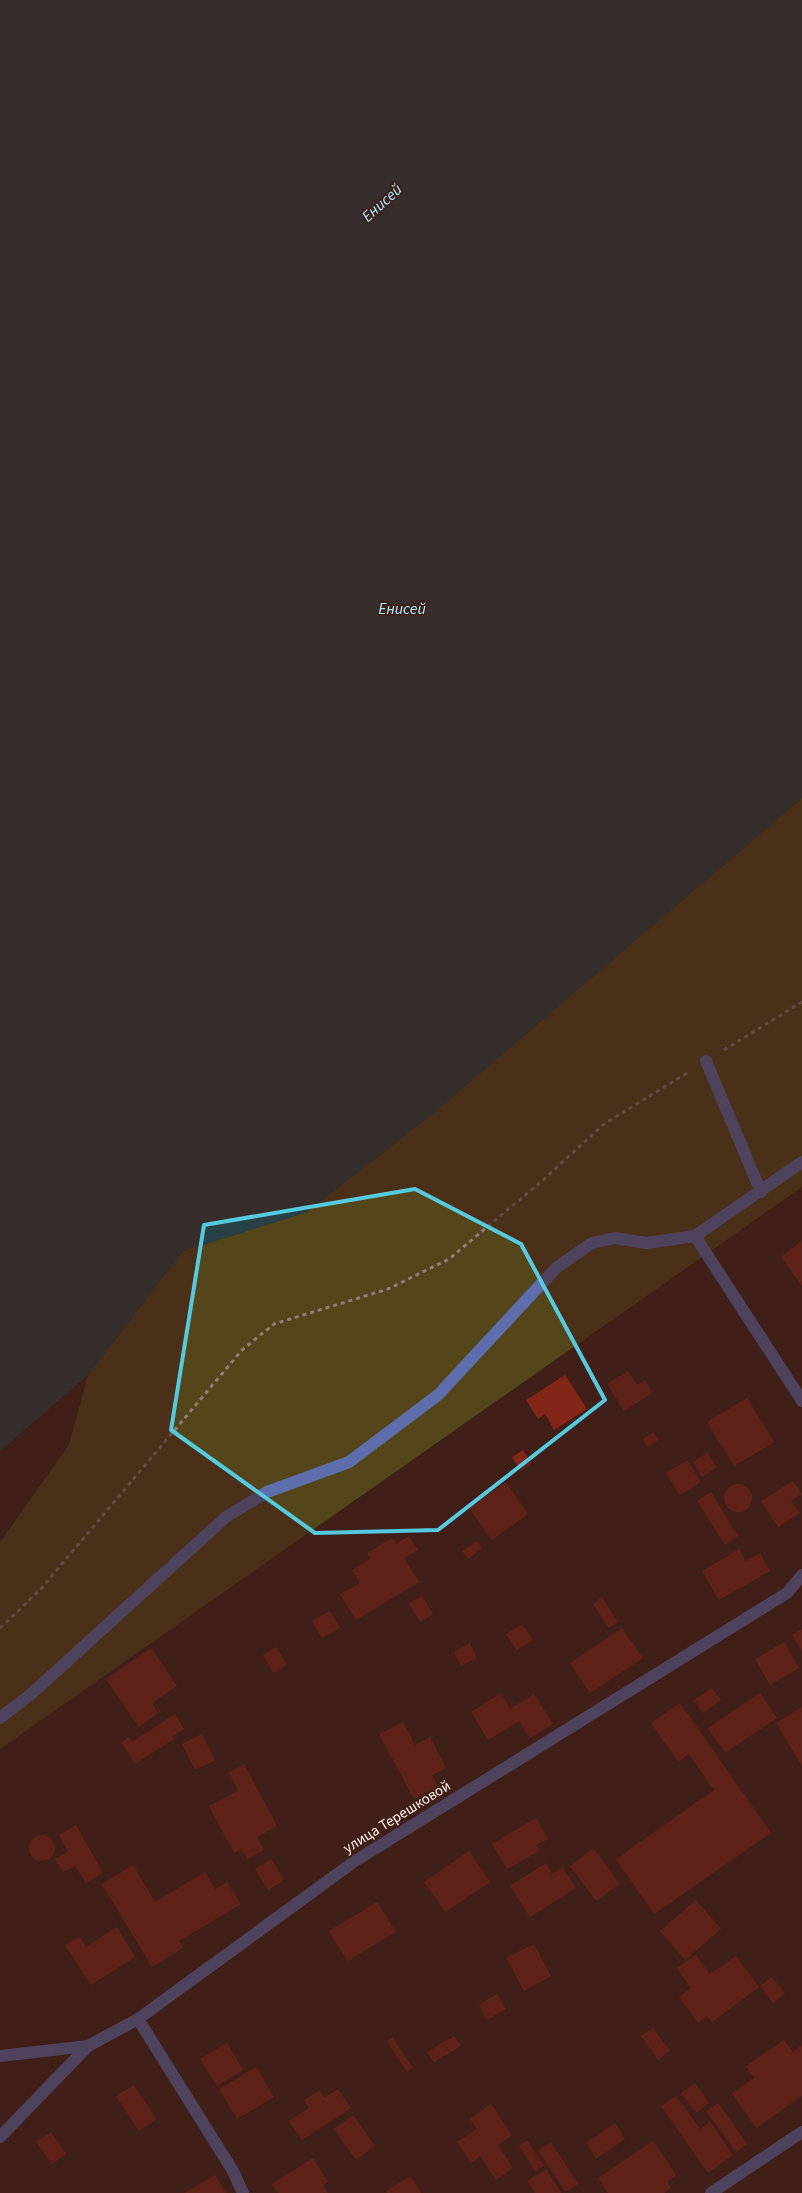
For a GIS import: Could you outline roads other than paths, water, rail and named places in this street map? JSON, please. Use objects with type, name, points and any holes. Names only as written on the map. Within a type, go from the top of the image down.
[{"type":"street","points":[[706,1061],[761,1192]]},
{"type":"street","points":[[0,1718],[30,1695],[226,1517],[267,1492],[349,1462],[438,1395],[556,1268],[592,1243],[615,1238],[646,1243],[695,1236],[802,1162]]},
{"type":"street","points":[[695,1236],[802,1401]]},
{"type":"street","name":"улица Терешковой","points":[[0,2056],[88,2046],[138,2019],[355,1861],[778,1598],[787,1592],[802,1575]]},
{"type":"street","points":[[138,2019],[233,2171],[243,2193]]},
{"type":"street","points":[[0,2137],[88,2046]]},
{"type":"street","points":[[711,2193],[802,2132]]},
{"type":"water","name":"Енисей","points":[[0,0],[802,0],[802,798],[436,1111],[307,1212],[183,1251],[88,1375],[0,1451]]}]
